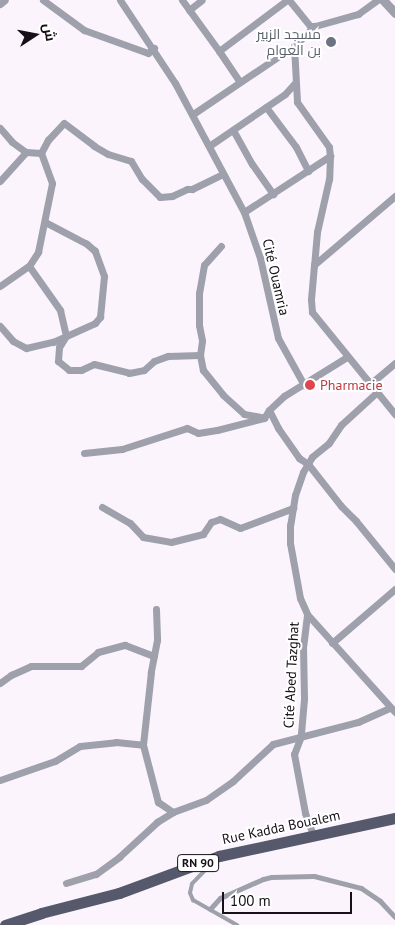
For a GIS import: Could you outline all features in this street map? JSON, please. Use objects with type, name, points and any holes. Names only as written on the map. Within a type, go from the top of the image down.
[{"type":"main road","name":"Rue Kadda Boualem","points":[[5,925],[41,913],[119,893],[219,856],[395,818]]},
{"type":"street","points":[[0,4],[5,0]]},
{"type":"street","points":[[43,0],[84,30],[148,53],[154,48]]},
{"type":"street","name":"Cité Ouamria","points":[[120,0],[154,48],[194,114],[244,212],[260,258],[278,338],[304,385]]},
{"type":"street","points":[[182,0],[240,82]]},
{"type":"street","points":[[189,10],[202,0]]},
{"type":"street","points":[[219,52],[288,0],[310,26],[358,14],[377,0]]},
{"type":"street","points":[[383,0],[395,13]]},
{"type":"street","points":[[194,114],[294,46],[315,26]]},
{"type":"street","points":[[294,46],[295,82],[299,106],[329,147],[330,156],[328,179],[317,232],[312,286],[312,312],[395,414]]},
{"type":"street","points":[[209,146],[285,94],[295,82]]},
{"type":"street","points":[[266,107],[296,147],[308,171]]},
{"type":"street","points":[[0,286],[29,266],[38,252],[45,222],[45,209],[52,182],[41,153],[48,140],[64,123],[94,146],[108,154],[131,161],[142,179],[160,197],[172,196],[187,189],[192,189],[223,174]]},
{"type":"street","points":[[0,128],[12,142],[26,152],[41,153]]},
{"type":"street","points":[[233,130],[252,164],[273,194]]},
{"type":"street","points":[[0,181],[26,152]]},
{"type":"street","points":[[244,212],[330,156]]},
{"type":"street","points":[[314,265],[395,196]]},
{"type":"street","points":[[0,326],[13,341],[26,348],[95,323],[100,317],[104,276],[95,251],[87,244],[45,222]]},
{"type":"street","points":[[221,246],[204,265],[201,279],[198,306],[202,341],[200,355],[203,370],[223,395],[244,414],[264,418]]},
{"type":"street","points":[[29,266],[60,310],[66,335],[59,347],[58,361],[69,370],[82,370],[94,364],[128,373],[144,370],[154,361],[168,356],[200,355]]},
{"type":"street","points":[[84,453],[122,449],[187,428],[198,433],[218,430],[264,418],[269,410],[284,396],[347,357]]},
{"type":"street","points":[[370,384],[395,363]]},
{"type":"street","name":"Cité Abed Tazghat","points":[[301,736],[358,722],[392,710],[307,614],[300,598],[293,562],[290,525],[292,508],[298,487],[312,457],[329,443],[341,425],[376,392]]},
{"type":"street","points":[[269,410],[290,447],[299,458],[308,464],[340,506],[356,521],[395,569]]},
{"type":"street","points":[[102,507],[130,523],[143,537],[171,542],[203,534],[210,522],[220,519],[240,528],[292,508]]},
{"type":"street","points":[[332,643],[395,590]]},
{"type":"street","points":[[156,610],[157,640],[143,745],[158,802],[173,812]]},
{"type":"street","name":"Cité Abed Tazghat","points":[[307,614],[303,646],[304,699],[301,736],[294,754],[305,813],[313,835]]},
{"type":"street","points":[[0,684],[11,675],[31,666],[81,666],[98,652],[125,645],[154,656]]},
{"type":"street","points":[[66,883],[96,874],[119,857],[157,822],[173,812],[206,800],[233,781],[273,744],[301,736]]},
{"type":"street","points":[[0,780],[55,761],[80,746],[116,742],[143,745]]},
{"type":"street","points":[[210,909],[220,898],[263,879],[314,876],[361,888],[380,901],[395,917]]},
{"type":"lane","points":[[219,856],[192,884],[190,893],[193,900],[236,925]]},
{"type":"lane","points":[[227,925],[232,922]]},
{"type":"place","name":"مسجد الزبير بن العوام","points":[[331,42]]},
{"type":"place","name":"Pharmacie","points":[[310,385]]}]
